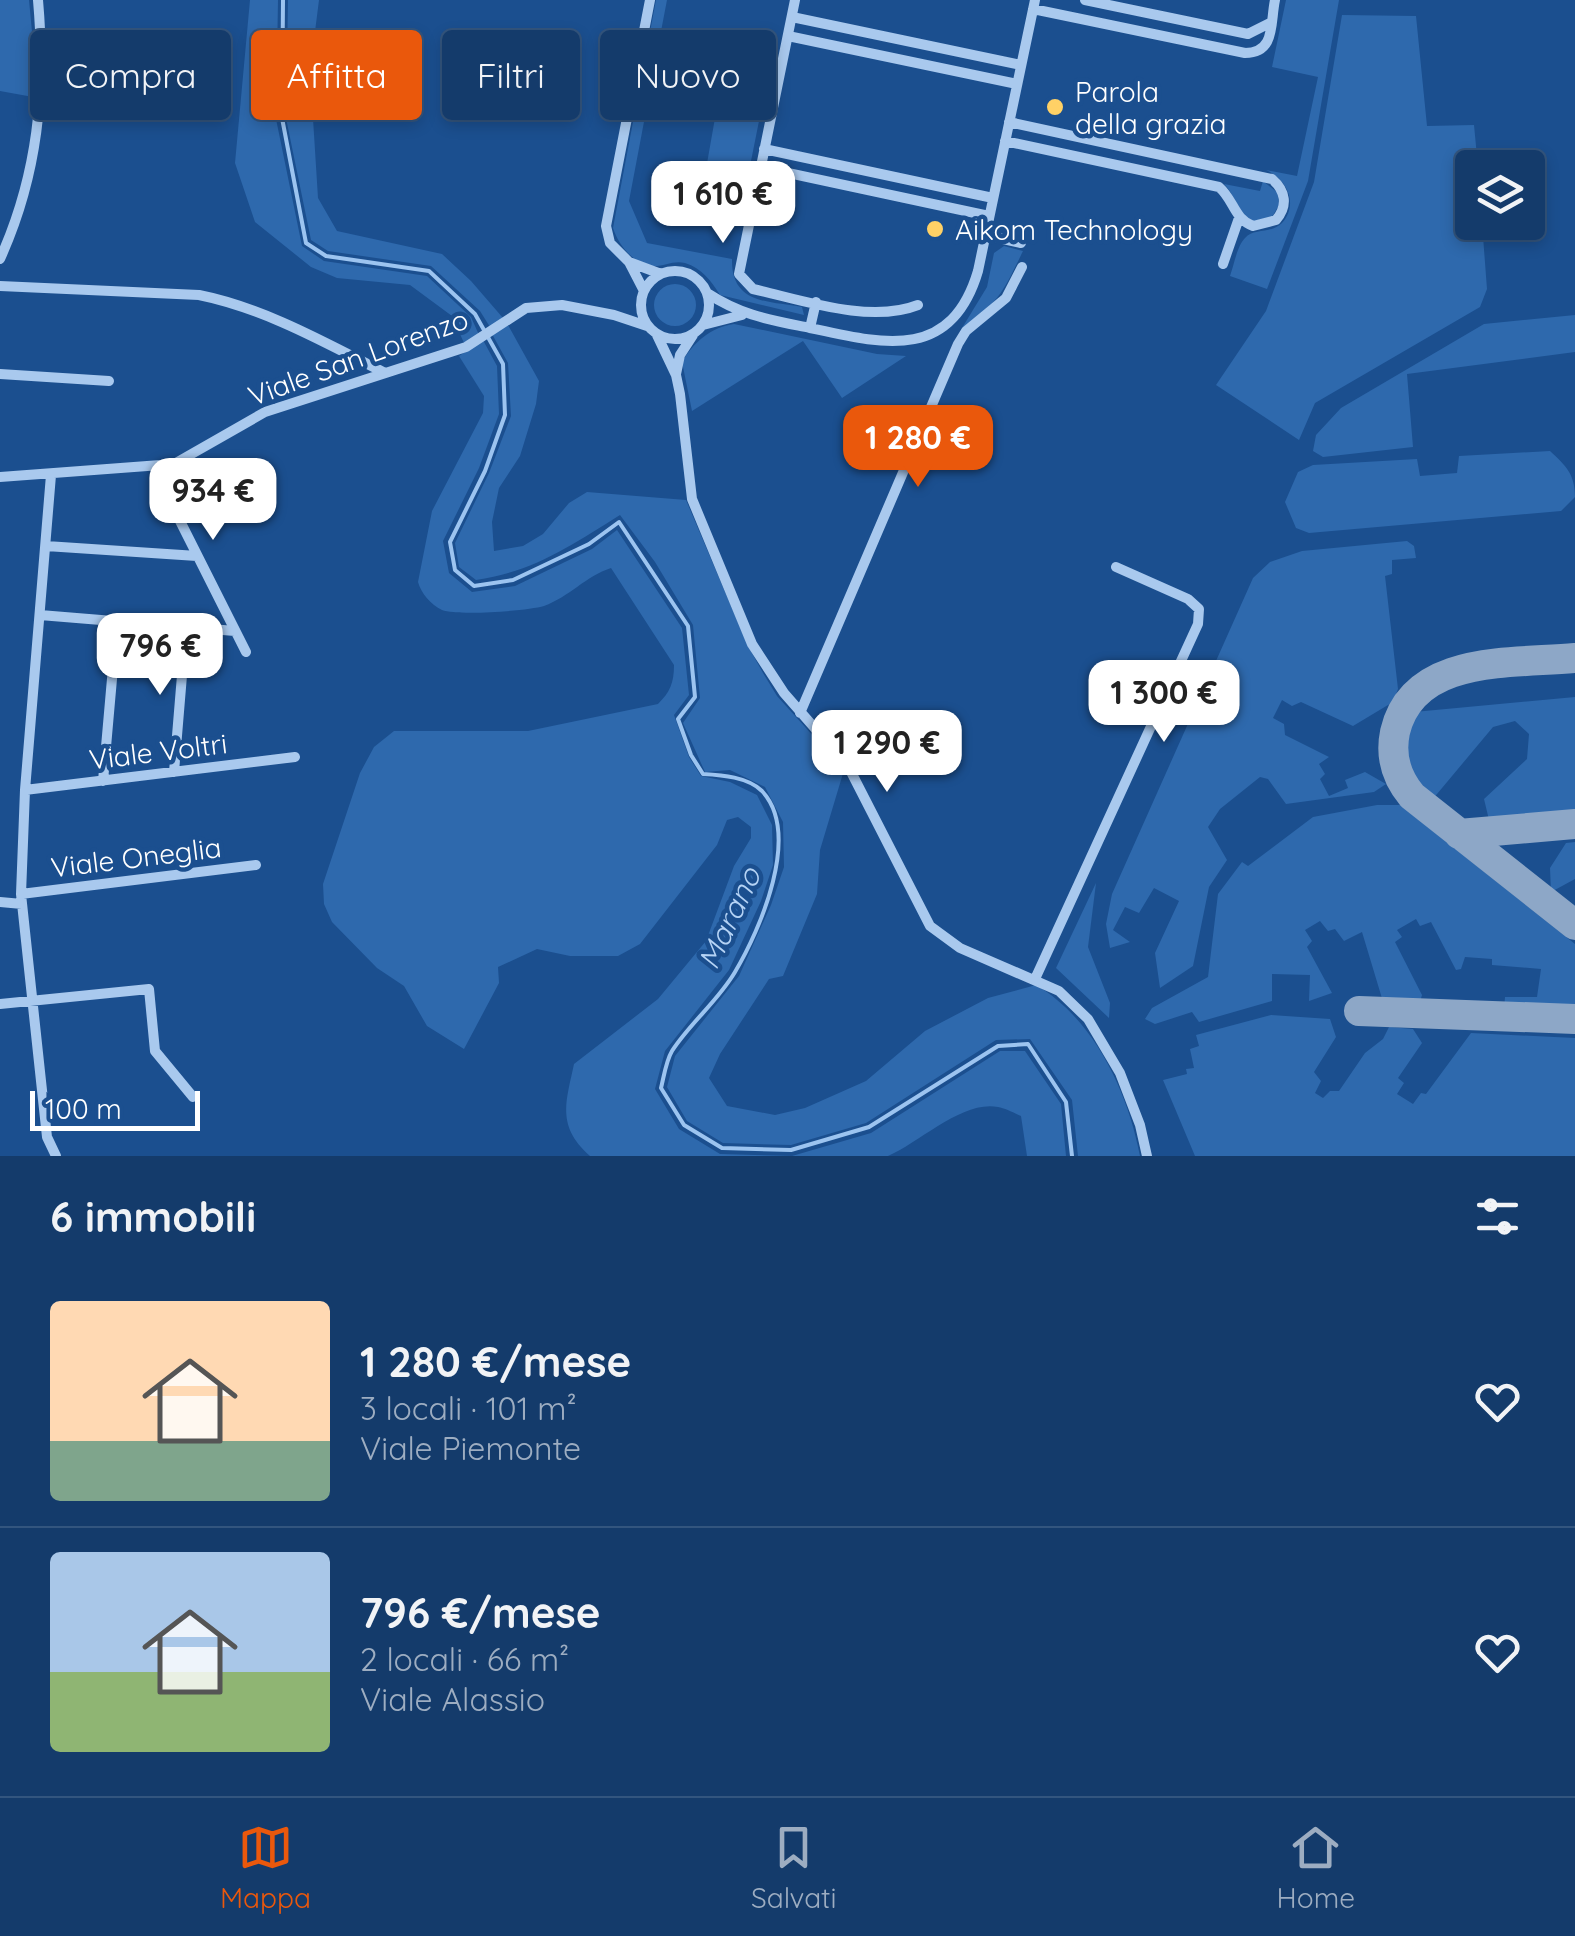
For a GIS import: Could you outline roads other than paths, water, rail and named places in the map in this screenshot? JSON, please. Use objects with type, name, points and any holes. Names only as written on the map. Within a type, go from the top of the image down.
[{"type":"street","points":[[0,259],[24,202],[34,146],[42,53],[38,0]]},
{"type":"street","points":[[650,0],[606,226],[610,243],[628,262],[642,296],[648,326],[657,335],[676,375],[684,412],[692,499],[752,644],[800,713],[848,766],[930,926],[960,948],[1036,979],[1074,1004],[1100,1036],[1120,1072],[1140,1124],[1147,1156]]},
{"type":"street","points":[[795,0],[739,274],[754,289],[878,314],[918,305]]},
{"type":"street","points":[[1085,0],[1248,34],[1270,23]]},
{"type":"street","points":[[614,314],[630,310],[661,274],[672,271],[694,276],[708,294],[743,314],[886,343],[902,343],[934,333],[962,306],[972,289],[1034,4],[1257,53],[1271,36],[1275,0]]},
{"type":"street","points":[[792,17],[1021,65]]},
{"type":"street","points":[[788,36],[1017,84]]},
{"type":"street","points":[[1005,141],[1219,187],[1239,218],[1253,226],[1276,220],[1284,206],[1278,184],[1264,176],[1009,122]]},
{"type":"street","points":[[764,149],[993,198]]},
{"type":"street","points":[[760,168],[989,216]]},
{"type":"street","points":[[1223,264],[1239,218]]},
{"type":"street","points":[[985,236],[1022,243]]},
{"type":"street","points":[[628,262],[661,274]]},
{"type":"street","points":[[800,713],[958,344],[966,331],[1006,298],[1022,267]]},
{"type":"street","points":[[0,286],[199,295],[222,300],[262,314],[386,373]]},
{"type":"street","points":[[704,325],[710,304],[708,294]]},
{"type":"street","points":[[810,328],[816,302]]},
{"type":"street","name":"Viale San Lorenzo","points":[[0,477],[174,464],[265,412],[466,347],[526,308],[562,305],[614,314],[648,326]]},
{"type":"street","points":[[676,375],[680,355],[694,334],[704,325],[743,314]]},
{"type":"street","points":[[657,335],[676,340],[694,334]]},
{"type":"street","points":[[0,374],[109,380]]},
{"type":"street","points":[[174,464],[176,514],[246,652]]},
{"type":"street","name":"Viale Oneglia","points":[[52,475],[26,790],[22,899],[48,1137],[56,1156]]},
{"type":"street","points":[[46,546],[197,556]]},
{"type":"street","points":[[1036,979],[1198,624],[1199,609],[1188,599],[1116,567]]},
{"type":"street","points":[[40,615],[235,631]]},
{"type":"street","points":[[103,781],[117,622]]},
{"type":"street","points":[[174,772],[186,627]]},
{"type":"street","name":"Viale Voltri","points":[[26,790],[295,757]]},
{"type":"street","name":"Viale Oneglia","points":[[22,899],[256,864]]},
{"type":"street","points":[[0,902],[22,899]]},
{"type":"street","points":[[0,1004],[149,988],[155,1052],[193,1097]]},
{"type":"waterway","name":"Marano","points":[[283,0],[282,118],[306,243],[326,256],[429,271],[475,314],[503,364],[505,415],[485,471],[450,542],[455,570],[474,586],[513,580],[589,544],[619,522],[688,626],[695,697],[678,719],[691,755],[703,774],[756,786],[773,809],[778,856],[765,908],[728,983],[679,1041],[667,1064],[661,1088],[684,1125],[722,1148],[791,1150],[869,1127],[998,1046],[1028,1044],[1066,1102],[1072,1156]]},
{"type":"place","name":"Parola della grazia","points":[[1055,107]]},
{"type":"place","name":"Aikom Technology","points":[[935,229]]}]
